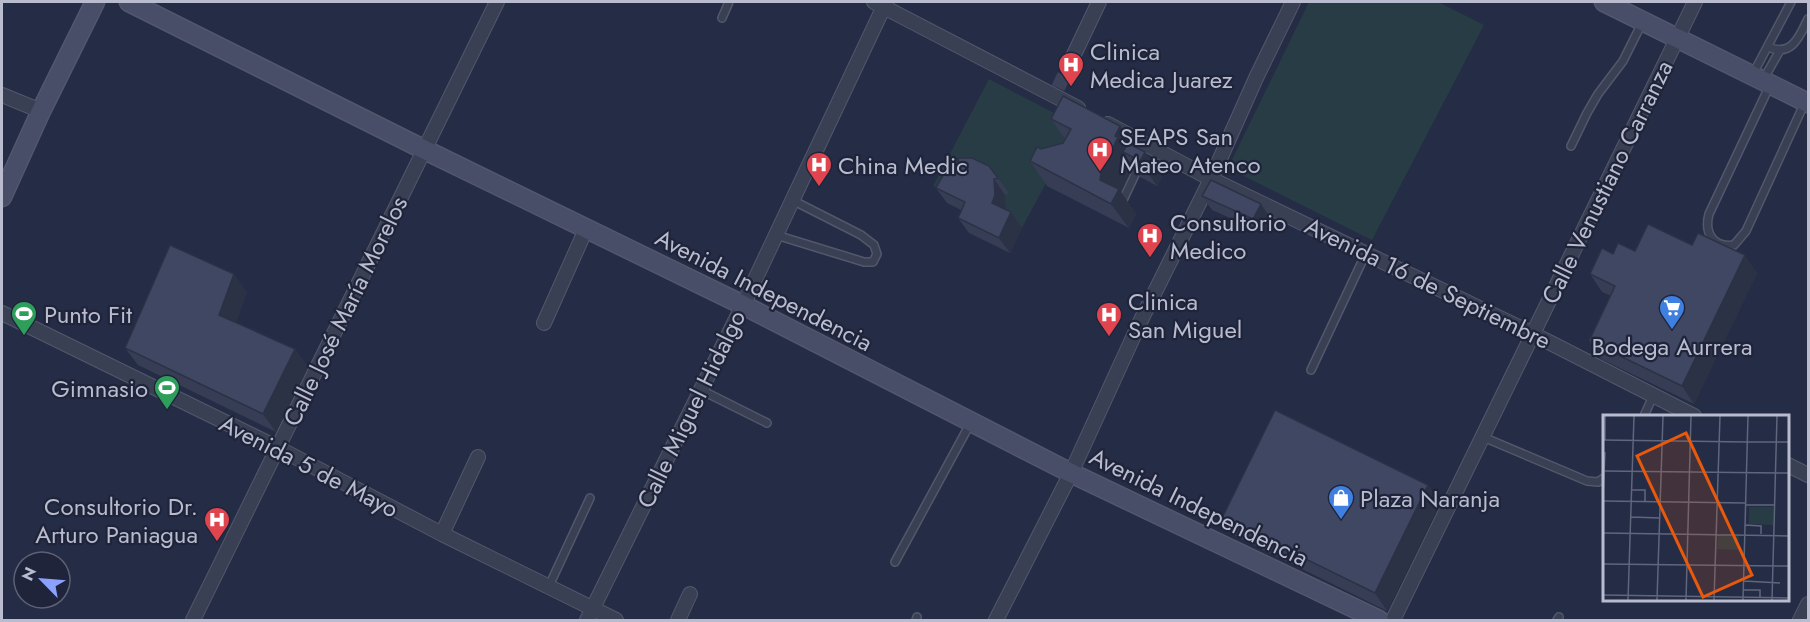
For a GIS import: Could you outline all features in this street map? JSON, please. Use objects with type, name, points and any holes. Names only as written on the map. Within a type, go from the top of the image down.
[{"type":"main road","points":[[2,197],[41,111],[95,2]]},
{"type":"main road","name":"Avenida Independencia","points":[[129,2],[743,305],[1071,473],[1379,621]]},
{"type":"main road","points":[[1604,2],[1807,102]]},
{"type":"street","name":"Calle José María Morelos","points":[[193,621],[497,2]]},
{"type":"street","points":[[1069,65],[1099,2]]},
{"type":"street","points":[[996,621],[1071,473],[1141,320],[1211,179],[1293,2]]},
{"type":"street","name":"Calle Venustiano Carranza","points":[[1393,621],[1695,2]]},
{"type":"street","name":"Avenida 16 de Septiembre","points":[[881,3],[1056,92],[1091,115],[1211,179],[1533,334],[1690,415]]},
{"type":"street","name":"Calle Miguel Hidalgo","points":[[587,621],[743,305],[881,3]]},
{"type":"street","points":[[2,95],[41,111]]},
{"type":"street","points":[[543,323],[586,229]]},
{"type":"street","name":"Avenida 5 de Mayo","points":[[2,313],[278,448],[442,534],[616,621]]},
{"type":"street","points":[[442,534],[478,457]]},
{"type":"street","points":[[1789,466],[1809,476]]},
{"type":"street","points":[[678,621],[690,594]]},
{"type":"street","points":[[1800,621],[1809,603]]},
{"type":"lane","points":[[722,18],[729,2]]},
{"type":"lane","points":[[1762,80],[1768,47],[1791,2]]},
{"type":"lane","points":[[1807,102],[1746,231],[1734,245],[1726,246],[1711,239],[1707,232],[1709,214],[1762,80],[1779,52],[1792,44],[1809,19]]},
{"type":"lane","points":[[1571,146],[1598,94],[1623,61],[1642,21]]},
{"type":"lane","points":[[1768,47],[1779,52]]},
{"type":"lane","points":[[1123,200],[1149,146]]},
{"type":"lane","points":[[776,235],[864,262],[873,262],[877,254],[873,245],[861,235],[792,200]]},
{"type":"lane","points":[[1311,370],[1366,254]]},
{"type":"lane","points":[[701,390],[767,423]]},
{"type":"lane","points":[[1645,415],[1653,396]]},
{"type":"lane","points":[[895,562],[972,422]]},
{"type":"lane","points":[[1483,436],[1587,481],[1598,482],[1603,479]]},
{"type":"lane","points":[[549,586],[590,498]]},
{"type":"shaded area","points":[[1309,2],[1438,2],[1484,25],[1372,240],[1228,168]]},
{"type":"shaded area","points":[[989,79],[1077,125],[1022,228],[933,186]]},
{"type":"building","points":[[1063,96],[1120,126],[1115,136],[1118,137],[1100,180],[1119,189],[1111,204],[1030,161],[1037,147],[1041,149],[1063,143],[1071,129],[1051,119]]},
{"type":"building","points":[[1128,143],[1145,152],[1140,161],[1123,152]]},
{"type":"building","points":[[958,158],[972,158],[989,166],[998,178],[994,179],[995,195],[992,203],[1011,212],[999,238],[958,218],[965,202],[936,188],[945,172],[959,163]]},
{"type":"building","points":[[1211,180],[1261,204],[1253,219],[1202,196]]},
{"type":"building","name":"Bodega Aurrera","points":[[1648,224],[1692,245],[1698,233],[1745,255],[1682,386],[1589,341],[1615,286],[1590,274],[1602,248],[1613,254],[1618,243],[1635,251]]},
{"type":"building","points":[[170,245],[234,274],[219,315],[295,349],[263,414],[125,348]]},
{"type":"building","name":"Plaza Naranja","points":[[1275,410],[1428,485],[1375,593],[1222,518]]},
{"type":"tunnel","points":[[1058,88],[1069,65]]},
{"type":"place","name":"Clinica Medica Juarez","points":[[1071,88]]},
{"type":"place","name":"SEAPS San Mateo Atenco","points":[[1100,173]]},
{"type":"place","name":"China Medic","points":[[819,188]]},
{"type":"place","name":"Consultorio Medico","points":[[1150,259]]},
{"type":"place","name":"Bodega Aurrera","points":[[1672,331]]},
{"type":"place","name":"Punto Fit","points":[[24,337]]},
{"type":"place","name":"Clinica San Miguel","points":[[1109,338]]},
{"type":"place","name":"Gimnasio","points":[[167,411]]},
{"type":"place","name":"Plaza Naranja","points":[[1341,521]]},
{"type":"place","name":"Consultorio Dr. Arturo Paniagua","points":[[217,543]]}]
